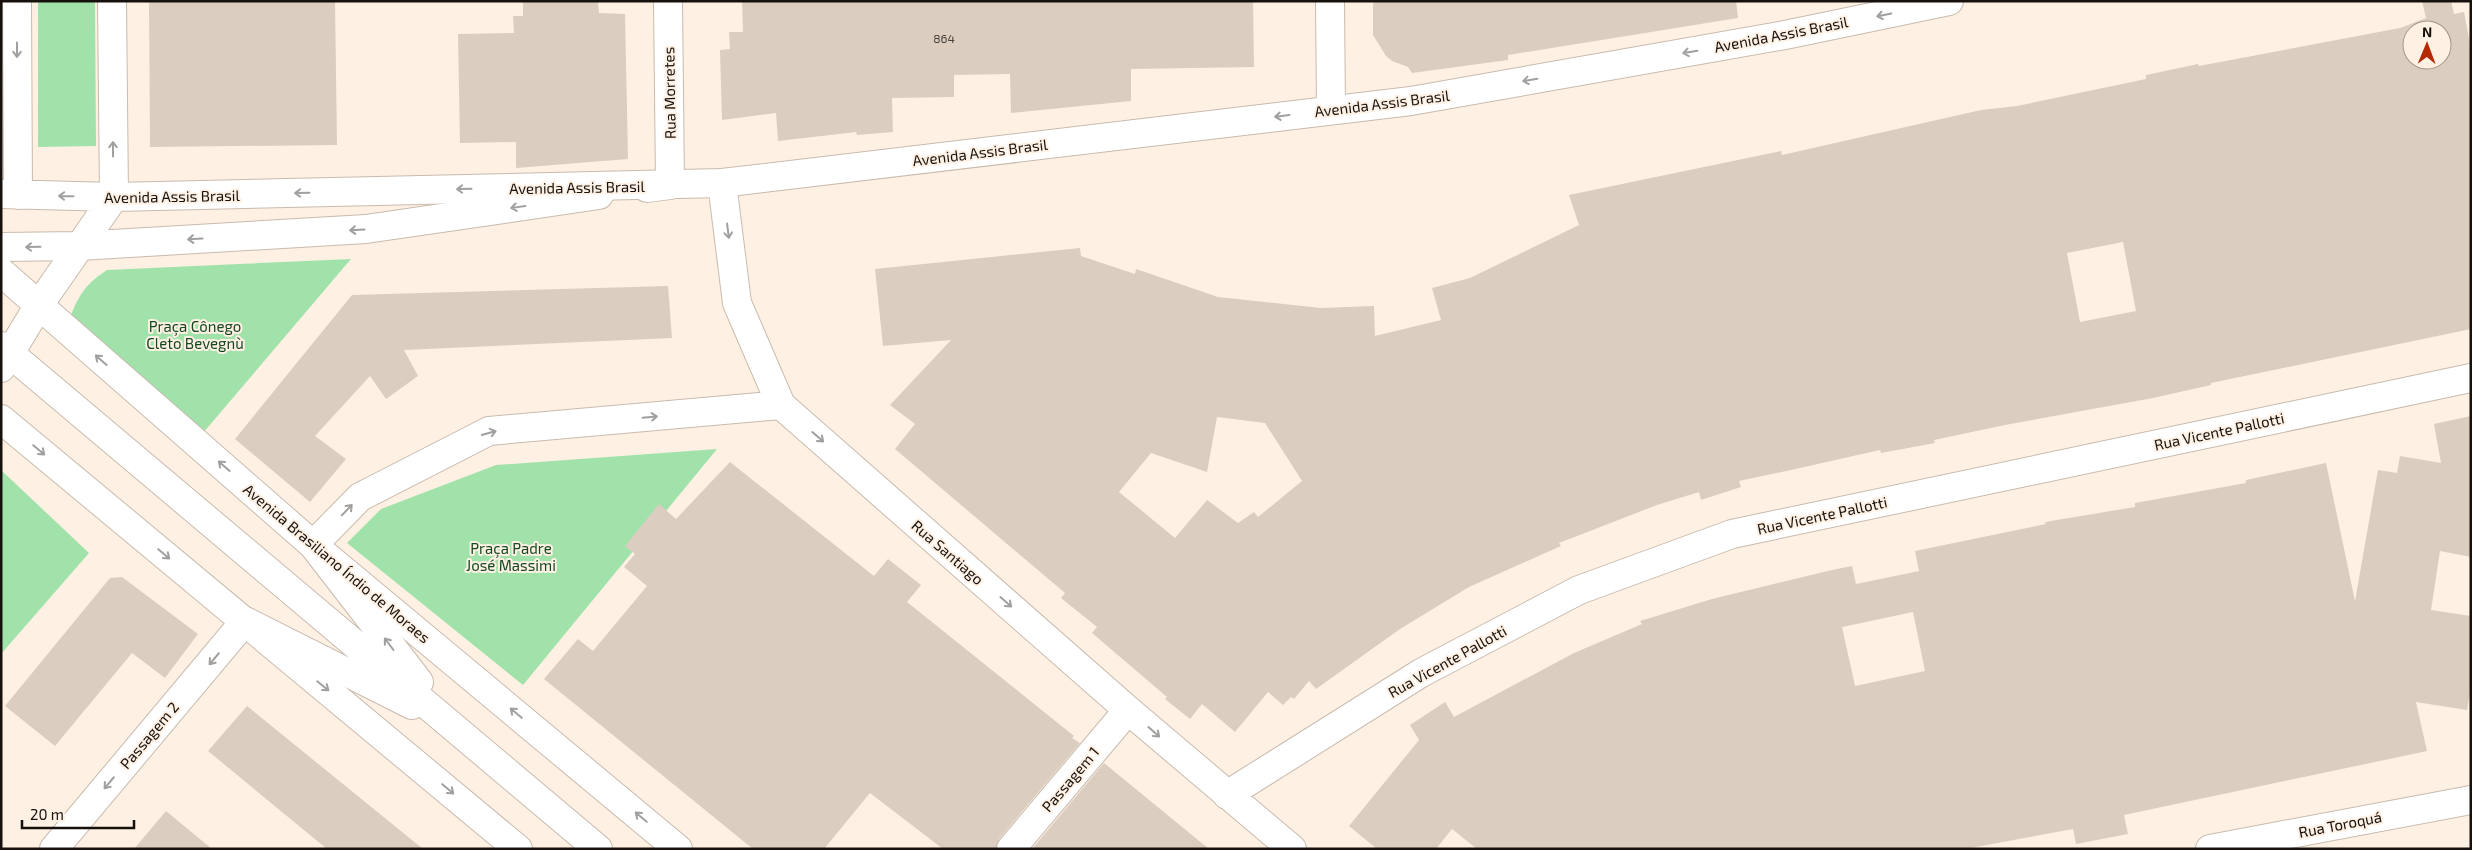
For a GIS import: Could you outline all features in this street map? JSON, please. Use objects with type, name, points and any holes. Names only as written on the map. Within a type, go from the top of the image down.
[{"type":"main road","points":[[7,202],[16,1]]},
{"type":"main road","points":[[112,1],[114,197],[4,356],[451,724],[598,849]]},
{"type":"main road","name":"Rua Morretes","points":[[668,1],[670,184]]},
{"type":"main road","points":[[1330,1],[1331,110]]},
{"type":"main road","name":"Avenida Assis Brasil","points":[[7,202],[114,197],[722,183],[1411,101],[1785,35],[1948,1]]},
{"type":"main road","name":"Rua Santiago","points":[[722,183],[737,303],[781,405],[1128,710],[1292,849]]},
{"type":"main road","points":[[1,247],[79,246],[366,229],[670,184]]},
{"type":"main road","name":"Avenida Brasiliano Índio de Moraes","points":[[1,272],[313,544],[678,849]]},
{"type":"main road","name":"Rua Vicente Pallotti","points":[[1227,795],[1421,673],[1579,590],[1732,534],[2471,378]]},
{"type":"main road","points":[[451,724],[313,544],[360,497],[489,431],[781,405]]},
{"type":"main road","points":[[1,419],[518,849]]},
{"type":"main road","points":[[245,621],[451,724]]},
{"type":"main road","name":"Passagem 2","points":[[54,849],[245,621]]},
{"type":"main road","name":"Passagem 1","points":[[1012,849],[1128,710]]},
{"type":"main road","name":"Rua Toroquá","points":[[2210,849],[2471,800]]},
{"type":"green space","points":[[38,1],[95,1],[96,146],[38,147]]},
{"type":"green space","name":"Praça Cônego Cleto Bevegnù","points":[[351,259],[203,433],[71,315],[85,289],[94,279],[107,270]]},
{"type":"green space","name":"Praça Padre José Massimi","points":[[717,449],[523,685],[347,543],[381,509],[496,465]]},
{"type":"green space","points":[[1,470],[89,553],[1,654]]},
{"type":"building","points":[[149,1],[335,1],[337,145],[150,147]]},
{"type":"building","points":[[523,1],[598,1],[599,13],[625,14],[628,159],[516,168],[516,142],[460,143],[458,34],[514,33],[513,16],[523,16]]},
{"type":"building","points":[[742,1],[1253,1],[1254,67],[1131,69],[1131,101],[1011,113],[1010,74],[954,75],[954,97],[892,98],[893,132],[857,135],[856,132],[778,141],[776,113],[722,120],[720,50],[730,49],[729,32],[743,32]]},
{"type":"building","points":[[1373,1],[1736,1],[1738,18],[1508,55],[1508,60],[1412,73],[1408,67],[1392,61],[1386,56],[1373,35]]},
{"type":"building","points":[[2422,1],[2451,1],[2454,14],[2464,12],[2471,49],[2471,329],[2211,383],[2211,385],[2153,398],[1934,440],[1935,443],[1881,453],[1880,450],[1739,481],[1741,487],[1701,500],[1699,492],[1657,505],[1559,543],[1561,546],[1469,587],[1400,629],[1316,689],[1309,681],[1294,699],[1291,697],[1283,705],[1268,692],[1235,732],[1202,704],[1190,719],[1165,699],[1167,697],[1092,633],[1097,627],[1061,598],[1065,593],[895,449],[915,424],[890,405],[951,340],[883,346],[875,269],[1080,248],[1081,256],[1135,274],[1136,269],[1218,297],[1321,308],[1374,306],[1375,336],[1441,320],[1432,288],[1470,278],[1579,225],[1569,195],[1781,151],[1782,155],[1981,110],[2017,106],[2146,79],[2146,75],[2198,64],[2199,66],[2402,27],[2402,70],[2452,70],[2452,20],[2421,20],[2426,18]],"holes":[[[2123,242],[2136,311],[2080,322],[2067,253]],[[1217,417],[1265,423],[1302,481],[1258,517],[1254,512],[1238,523],[1207,500],[1175,538],[1119,492],[1151,453],[1207,472]]]},
{"type":"building","points":[[668,286],[672,338],[404,350],[418,376],[386,399],[370,376],[315,436],[346,459],[310,502],[235,439],[352,295]]},
{"type":"building","points":[[2471,416],[2471,557],[2440,551],[2431,610],[2471,616],[2471,688],[2467,710],[2416,702],[2427,751],[2124,815],[2128,834],[2076,844],[2073,829],[1965,849],[1477,849],[1452,829],[1436,849],[1377,849],[1349,826],[1419,740],[1410,725],[1445,702],[1454,717],[1574,653],[1642,624],[1640,621],[1712,599],[1852,566],[1856,584],[1919,571],[1915,551],[2046,524],[2045,522],[2135,507],[2135,503],[2246,483],[2246,480],[2326,463],[2355,601],[2378,470],[2397,473],[2400,456],[2441,463],[2434,424]],"holes":[[[1913,612],[1925,671],[1855,686],[1842,627]]]},
{"type":"building","points":[[730,462],[874,576],[888,559],[921,585],[907,602],[1074,736],[1072,738],[1080,743],[999,839],[996,849],[943,849],[870,793],[824,849],[753,849],[544,679],[578,639],[593,651],[647,586],[624,567],[635,554],[625,546],[659,504],[676,519]]},
{"type":"building","points":[[122,577],[198,634],[165,678],[132,653],[55,746],[5,706],[110,578]]},
{"type":"building","points":[[247,706],[423,849],[327,849],[208,751]]},
{"type":"building","points":[[1104,763],[1209,849],[1032,849]]},
{"type":"building","points":[[166,811],[212,849],[134,849]]}]
